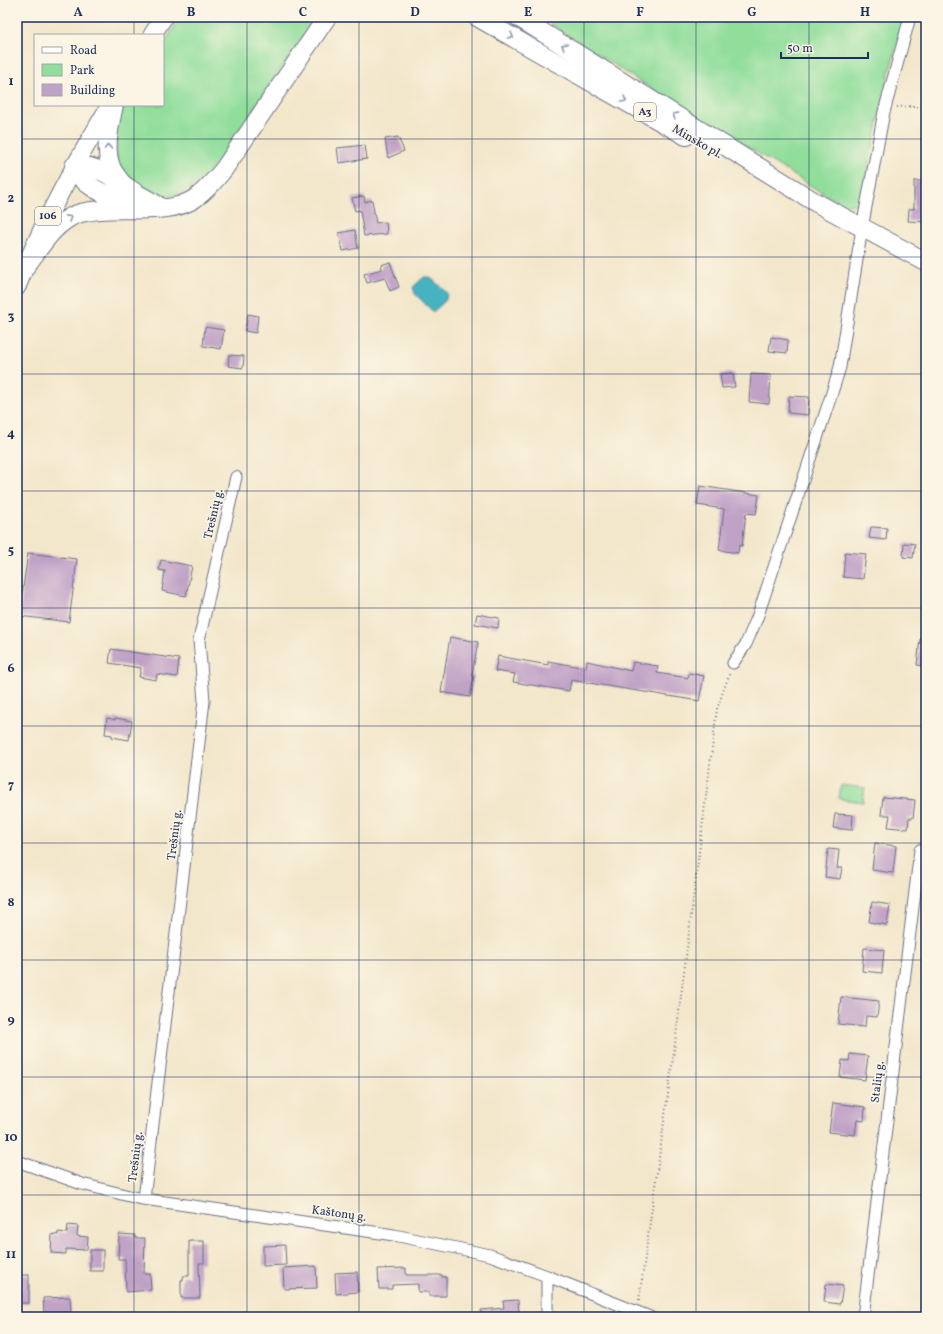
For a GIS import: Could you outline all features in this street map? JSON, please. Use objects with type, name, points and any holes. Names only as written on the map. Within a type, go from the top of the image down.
[{"type":"highway","points":[[25,268],[57,226],[70,217],[86,212],[110,209],[163,208],[177,206],[193,200],[213,183],[224,169],[327,17]]},
{"type":"highway","name":"Minsko pl.","points":[[477,17],[745,169],[815,202]]},
{"type":"highway","name":"Minsko pl.","points":[[518,17],[815,202],[926,262]]},
{"type":"highway","points":[[114,106],[109,134],[108,155],[112,168],[122,183]]},
{"type":"highway","points":[[144,209],[90,186],[77,174],[74,166],[82,165],[94,167],[163,208]]},
{"type":"main road","points":[[153,34],[164,17]]},
{"type":"main road","name":"106","points":[[17,287],[45,222],[74,166],[109,106]]},
{"type":"street","points":[[733,663],[746,644],[757,618],[832,396],[840,367],[862,228],[884,112],[910,17]]},
{"type":"street","name":"Trešnių g.","points":[[144,1199],[204,701],[199,640],[236,477]]},
{"type":"street","name":"Stalių g.","points":[[863,1317],[920,850]]},
{"type":"street","name":"Kaštonų g.","points":[[17,1161],[82,1184],[144,1199],[394,1235],[490,1255],[650,1317]]},
{"type":"street","points":[[547,1276],[548,1317]]},
{"type":"path","points":[[884,112],[898,107],[926,106]]},
{"type":"path","points":[[637,1312],[676,1044],[717,709],[733,663]]},
{"type":"green space","points":[[180,17],[316,17],[217,163],[197,184],[183,192],[155,197],[118,169],[115,128],[124,106],[164,106],[164,43]]},
{"type":"green space","points":[[540,17],[905,17],[889,73],[861,201],[856,204],[844,206],[633,77]]},
{"type":"green space","points":[[841,785],[865,788],[863,802],[839,799]]},
{"type":"water","points":[[424,277],[430,277],[447,293],[446,300],[433,312],[415,294],[413,287]]},
{"type":"building","points":[[398,137],[404,151],[388,158],[385,139]]},
{"type":"building","points":[[365,145],[367,159],[339,163],[337,148]]},
{"type":"building","points":[[914,181],[925,181],[924,210],[926,210],[926,222],[908,221],[909,209],[914,209]]},
{"type":"building","points":[[364,196],[365,202],[372,200],[376,223],[386,222],[387,234],[364,236],[360,210],[355,211],[352,198]]},
{"type":"building","points":[[355,230],[358,248],[343,251],[339,233]]},
{"type":"building","points":[[390,262],[399,287],[390,291],[385,278],[367,283],[364,274],[382,269],[381,265]]},
{"type":"building","points":[[248,314],[258,316],[256,333],[245,331]]},
{"type":"building","points":[[205,327],[224,330],[221,349],[203,346]]},
{"type":"building","points":[[771,337],[788,340],[787,353],[769,351]]},
{"type":"building","points":[[229,355],[244,356],[243,368],[228,366]]},
{"type":"building","points":[[733,373],[735,387],[722,388],[720,374]]},
{"type":"building","points":[[751,374],[771,375],[769,404],[749,402]]},
{"type":"building","points":[[789,396],[809,397],[808,415],[788,413]]},
{"type":"building","points":[[700,486],[759,495],[756,514],[746,513],[742,546],[739,545],[738,553],[719,550],[724,509],[697,505]]},
{"type":"building","points":[[871,527],[887,528],[886,540],[869,538]]},
{"type":"building","points":[[904,543],[915,544],[913,558],[903,557]]},
{"type":"building","points":[[845,552],[866,554],[863,579],[843,577]]},
{"type":"building","points":[[28,553],[77,559],[69,622],[19,616]]},
{"type":"building","points":[[161,560],[192,566],[186,596],[162,591],[165,571],[159,570]]},
{"type":"building","points":[[477,614],[499,618],[498,628],[475,624]]},
{"type":"building","points":[[450,637],[478,642],[470,697],[441,692]]},
{"type":"building","points":[[920,639],[926,640],[926,666],[917,665]]},
{"type":"building","points":[[111,649],[179,659],[177,677],[157,674],[156,680],[139,677],[141,668],[109,663]]},
{"type":"building","points":[[498,656],[548,665],[548,661],[586,668],[587,661],[631,671],[633,662],[658,666],[657,673],[688,678],[689,673],[704,676],[699,701],[571,680],[569,691],[513,682],[515,674],[495,671]]},
{"type":"building","points":[[107,718],[132,721],[129,740],[112,737],[112,735],[105,734]]},
{"type":"building","points":[[883,797],[915,800],[913,818],[909,818],[908,829],[888,827],[890,815],[881,815]]},
{"type":"building","points":[[835,814],[853,815],[852,830],[833,828]]},
{"type":"building","points":[[875,843],[896,846],[893,873],[872,870]]},
{"type":"building","points":[[828,849],[839,850],[837,868],[842,868],[840,879],[825,877]]},
{"type":"building","points":[[872,902],[890,905],[887,925],[869,922]]},
{"type":"building","points":[[864,948],[884,950],[882,973],[862,971]]},
{"type":"building","points":[[841,997],[879,1001],[877,1017],[866,1016],[865,1027],[838,1024]]},
{"type":"building","points":[[850,1054],[868,1056],[865,1080],[840,1077],[842,1060],[849,1061]]},
{"type":"building","points":[[833,1103],[865,1107],[864,1121],[857,1120],[855,1135],[829,1132]]},
{"type":"building","points":[[68,1225],[78,1226],[77,1236],[88,1237],[87,1250],[66,1249],[66,1254],[51,1253],[52,1234],[58,1235],[58,1232],[67,1233]]},
{"type":"building","points":[[119,1234],[135,1235],[135,1238],[145,1238],[144,1274],[150,1274],[151,1290],[126,1292],[125,1259],[118,1259]]},
{"type":"building","points":[[189,1241],[204,1241],[204,1263],[199,1263],[200,1298],[181,1298],[181,1280],[183,1280],[183,1276],[189,1276]]},
{"type":"building","points":[[285,1245],[286,1265],[263,1266],[263,1246]]},
{"type":"building","points":[[90,1250],[103,1250],[103,1271],[90,1271]]},
{"type":"building","points":[[316,1266],[317,1288],[284,1289],[283,1268]]},
{"type":"building","points":[[406,1268],[406,1275],[442,1275],[442,1277],[446,1277],[446,1296],[429,1296],[429,1292],[418,1292],[418,1284],[392,1285],[392,1289],[379,1289],[378,1269]]},
{"type":"building","points":[[357,1272],[358,1292],[336,1294],[335,1273]]},
{"type":"building","points":[[17,1275],[29,1275],[29,1303],[17,1303]]},
{"type":"building","points":[[826,1284],[843,1286],[840,1304],[824,1302]]},
{"type":"building","points":[[70,1297],[71,1312],[44,1313],[43,1298]]},
{"type":"building","points":[[518,1300],[519,1314],[513,1314],[513,1317],[481,1317],[481,1310],[504,1308],[503,1301]]}]
